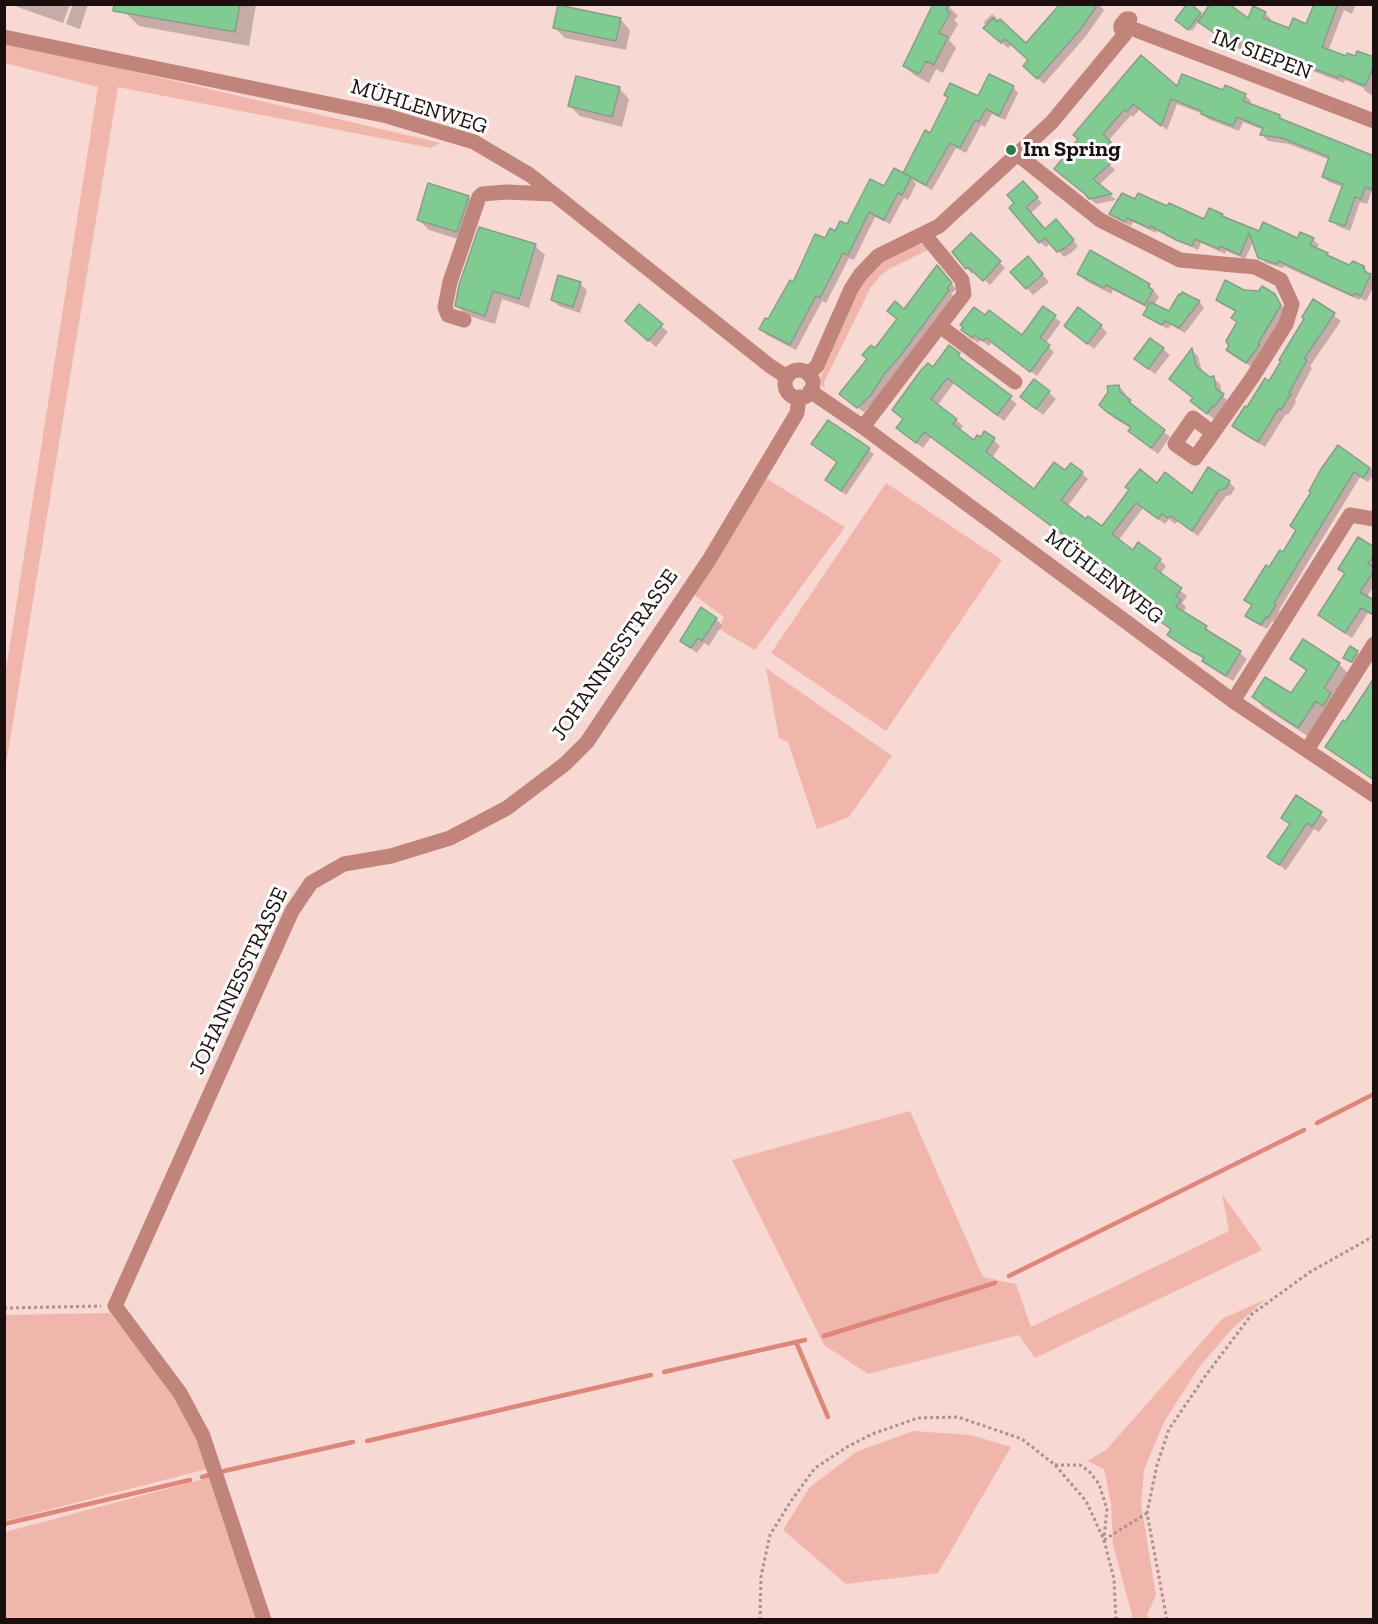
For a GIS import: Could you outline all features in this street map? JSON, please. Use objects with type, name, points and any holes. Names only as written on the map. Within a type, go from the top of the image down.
[{"type":"street","name":"IM SIEPEN","points":[[1131,22],[1374,121]]},
{"type":"street","points":[[808,374],[817,366],[851,289],[860,275],[878,256],[939,226],[1052,122],[1131,22]]},
{"type":"street","name":"MÜHLENWEG","points":[[4,37],[387,116],[474,142],[530,175],[770,366],[787,377],[786,384],[792,395],[805,394],[863,427],[1233,701],[1374,795]]},
{"type":"street","points":[[1017,154],[1100,220],[1180,260],[1255,267],[1281,280],[1292,304],[1286,324],[1213,433]]},
{"type":"street","points":[[464,320],[448,315],[445,307],[450,282],[478,197],[482,194],[506,192],[553,194]]},
{"type":"street","points":[[863,427],[963,298],[962,280],[924,234]]},
{"type":"street","points":[[941,327],[1015,382]]},
{"type":"street","points":[[787,377],[798,370],[808,374],[813,382],[805,394]]},
{"type":"street","name":"JOHANNESSTRASSE","points":[[115,1306],[292,911],[311,883],[344,864],[392,856],[450,838],[507,808],[565,764],[587,742],[710,560],[797,413],[805,394]]},
{"type":"street","points":[[1233,701],[1350,515],[1374,519]]},
{"type":"street","points":[[1307,750],[1374,644]]},
{"type":"street","points":[[115,1306],[180,1393],[203,1436],[264,1620]]},
{"type":"path","points":[[1167,1620],[1147,1513],[1157,1465],[1169,1429],[1252,1314],[1310,1272],[1374,1236]]},
{"type":"path","points":[[4,1308],[115,1306]]},
{"type":"path","points":[[760,1620],[761,1576],[770,1535],[791,1500],[815,1468],[872,1434],[918,1418],[958,1417],[1022,1439],[1055,1465],[1086,1501],[1104,1540],[1114,1579],[1116,1620]]},
{"type":"path","points":[[1055,1465],[1080,1466],[1089,1471],[1099,1484],[1107,1509],[1104,1540]]},
{"type":"path","points":[[1104,1540],[1147,1513]]},
{"type":"shaded area","points":[[5,45],[102,64],[441,143],[431,148],[118,87],[5,770],[5,676],[98,87],[5,63]]},
{"type":"shaded area","points":[[916,244],[924,245],[928,250],[889,269],[871,287],[824,382],[825,388],[821,385],[820,379],[861,284],[883,261]]},
{"type":"shaded area","points":[[764,477],[845,527],[755,650],[719,629],[724,617],[693,594]]},
{"type":"shaded area","points":[[886,483],[1002,560],[886,731],[771,653]]},
{"type":"shaded area","points":[[766,668],[892,756],[849,817],[817,829],[788,742],[779,738]]},
{"type":"shaded area","points":[[910,1111],[983,1277],[1016,1284],[1031,1327],[1229,1231],[1222,1194],[1262,1250],[1035,1358],[1019,1335],[868,1374],[824,1345],[732,1160]]},
{"type":"shaded area","points":[[1266,1299],[1232,1329],[1199,1367],[1164,1422],[1144,1470],[1141,1504],[1156,1595],[1147,1615],[1150,1619],[1133,1619],[1113,1544],[1111,1503],[1104,1469],[1087,1461],[1106,1450],[1222,1319]]},
{"type":"shaded area","points":[[110,1313],[174,1393],[196,1434],[207,1469],[5,1521],[5,1315]]},
{"type":"shaded area","points":[[913,1431],[971,1435],[1011,1447],[938,1573],[846,1584],[783,1530],[810,1487],[856,1452]]},
{"type":"shaded area","points":[[211,1477],[264,1620],[5,1620],[5,1532]]},
{"type":"building","points":[[114,4],[240,4],[235,32],[113,11]]},
{"type":"building","points":[[933,4],[950,4],[946,10],[950,13],[939,33],[948,37],[934,65],[926,61],[919,74],[903,66]]},
{"type":"building","points":[[1060,4],[1098,4],[1080,30],[1037,79],[1023,66],[1028,60],[1005,39],[1001,43],[983,28],[993,18],[997,22],[1000,19],[1026,43]]},
{"type":"building","points":[[1187,4],[1191,4],[1201,13],[1188,30],[1175,20]]},
{"type":"building","points":[[1210,4],[1229,4],[1248,18],[1253,6],[1266,12],[1263,18],[1289,28],[1293,18],[1306,24],[1314,4],[1338,4],[1322,47],[1346,56],[1347,53],[1355,56],[1357,51],[1374,57],[1374,66],[1365,86],[1241,41],[1238,46],[1226,41],[1198,22]]},
{"type":"building","points":[[558,5],[621,18],[616,41],[553,28]]},
{"type":"building","points":[[1141,55],[1177,86],[1182,74],[1223,90],[1225,85],[1246,94],[1243,101],[1374,156],[1374,190],[1365,187],[1361,199],[1355,197],[1345,226],[1329,221],[1343,184],[1322,177],[1329,157],[1282,138],[1260,135],[1263,128],[1237,117],[1233,126],[1171,99],[1161,126],[1133,104],[1127,112],[1124,110],[1103,134],[1111,142],[1100,154],[1111,163],[1093,179],[1112,194],[1089,199],[1054,169],[1078,139],[1073,135]]},
{"type":"building","points":[[989,74],[1014,86],[999,116],[986,109],[979,122],[975,120],[960,148],[950,143],[926,185],[903,173],[925,130],[930,133],[948,97],[944,95],[950,83],[978,96]]},
{"type":"building","points":[[576,76],[620,87],[612,117],[568,106]]},
{"type":"building","points":[[894,168],[911,177],[902,195],[898,193],[884,220],[869,212],[848,255],[843,253],[820,298],[816,296],[790,345],[759,329],[765,318],[768,319],[790,280],[793,282],[815,234],[825,238],[830,228],[835,231],[840,221],[847,224],[870,179],[884,186]]},
{"type":"building","points":[[1023,181],[1038,197],[1026,207],[1045,229],[1056,219],[1074,240],[1065,248],[1057,252],[1045,238],[1039,243],[1009,208],[1014,203],[1007,195]]},
{"type":"building","points":[[428,183],[469,196],[457,232],[417,220]]},
{"type":"building","points":[[1122,193],[1135,199],[1138,193],[1167,206],[1169,203],[1204,219],[1209,208],[1223,214],[1222,216],[1259,231],[1263,222],[1297,238],[1300,232],[1314,238],[1310,245],[1349,265],[1353,261],[1364,266],[1365,272],[1371,274],[1361,296],[1354,293],[1353,296],[1279,261],[1277,264],[1258,258],[1249,233],[1240,255],[1195,239],[1192,246],[1151,226],[1150,228],[1127,218],[1125,222],[1109,214]]},
{"type":"building","points":[[479,227],[536,244],[519,299],[493,291],[485,316],[455,306],[459,285]]},
{"type":"building","points":[[971,233],[1001,261],[983,281],[968,267],[966,269],[952,252]]},
{"type":"building","points":[[1090,250],[1150,284],[1148,287],[1153,290],[1145,305],[1106,285],[1104,288],[1077,274]]},
{"type":"building","points":[[1028,256],[1043,274],[1026,289],[1010,272]]},
{"type":"building","points":[[937,265],[952,283],[947,288],[949,290],[885,373],[871,395],[857,408],[839,394],[867,359],[862,355],[871,345],[875,348],[897,319],[887,311],[895,301],[904,309]]},
{"type":"building","points":[[558,275],[581,282],[573,307],[551,300]]},
{"type":"building","points":[[1225,280],[1244,290],[1259,291],[1262,286],[1275,294],[1281,305],[1258,344],[1260,345],[1246,363],[1226,350],[1229,346],[1226,341],[1237,322],[1231,318],[1236,311],[1216,300]]},
{"type":"building","points":[[1182,292],[1200,301],[1179,328],[1165,321],[1162,325],[1143,315],[1150,302],[1169,311]]},
{"type":"building","points":[[1313,299],[1335,313],[1304,359],[1307,360],[1289,393],[1291,394],[1281,410],[1279,408],[1258,442],[1232,426],[1265,378],[1269,381]]},
{"type":"building","points":[[639,304],[663,324],[648,341],[625,321]]},
{"type":"building","points":[[1043,306],[1056,315],[1040,338],[1050,345],[1030,372],[986,338],[983,341],[974,335],[972,338],[961,330],[963,327],[960,325],[974,307],[985,315],[989,310],[1022,335]]},
{"type":"building","points":[[1078,307],[1102,325],[1087,344],[1064,326]]},
{"type":"building","points":[[1150,338],[1164,348],[1148,369],[1134,359]]},
{"type":"building","points":[[949,345],[960,353],[958,356],[1012,396],[997,415],[947,378],[931,399],[957,419],[953,424],[974,440],[977,435],[981,437],[984,431],[995,438],[986,452],[1034,489],[1054,462],[1065,470],[1071,463],[1083,472],[1061,500],[1086,519],[1088,516],[1102,526],[1129,490],[1125,487],[1140,469],[1157,483],[1165,472],[1192,493],[1208,467],[1230,481],[1225,489],[1219,490],[1192,531],[1171,516],[1168,518],[1162,514],[1158,519],[1136,503],[1112,534],[1133,550],[1138,542],[1161,559],[1154,568],[1182,588],[1176,596],[1181,600],[1176,607],[1207,626],[1205,629],[1241,651],[1226,676],[1202,661],[1204,657],[1167,635],[1171,629],[1158,620],[1165,611],[1149,598],[924,432],[916,443],[896,428],[903,419],[892,410],[921,370],[928,363],[933,367]]},
{"type":"building","points":[[1192,348],[1196,366],[1210,377],[1214,376],[1216,389],[1224,394],[1207,414],[1190,401],[1193,398],[1169,379]]},
{"type":"building","points":[[1034,379],[1050,391],[1036,409],[1020,397]]},
{"type":"building","points":[[1119,385],[1120,392],[1131,400],[1129,402],[1165,430],[1151,448],[1128,431],[1131,427],[1099,405],[1108,392],[1107,386]]},
{"type":"building","points":[[828,420],[870,448],[841,491],[825,480],[837,462],[811,444]]},
{"type":"building","points":[[1338,445],[1370,468],[1363,478],[1354,472],[1274,603],[1276,605],[1261,625],[1245,616],[1252,605],[1244,600],[1266,565],[1269,567],[1280,550],[1283,552],[1296,530],[1290,526],[1311,492],[1309,491],[1321,469]]},
{"type":"building","points":[[1358,537],[1374,547],[1374,555],[1368,564],[1374,567],[1374,571],[1360,592],[1374,600],[1374,615],[1361,608],[1345,633],[1318,615],[1345,573],[1338,569]]},
{"type":"building","points":[[701,607],[717,618],[702,641],[698,638],[691,648],[680,641]]},
{"type":"building","points":[[1303,639],[1340,663],[1324,688],[1331,693],[1323,706],[1316,701],[1298,728],[1252,697],[1265,677],[1291,693],[1307,670],[1290,659]]},
{"type":"building","points":[[1350,646],[1358,651],[1351,662],[1343,658]]},
{"type":"building","points":[[1374,678],[1374,780],[1325,747],[1343,720],[1345,722]]},
{"type":"building","points":[[1296,795],[1322,812],[1312,827],[1307,823],[1279,865],[1267,857],[1290,824],[1281,818]]},
{"type":"waterway","points":[[1317,1123],[1374,1094]]},
{"type":"waterway","points":[[1009,1276],[1304,1130]]},
{"type":"waterway","points":[[824,1336],[995,1283]]},
{"type":"waterway","points":[[664,1372],[805,1340]]},
{"type":"waterway","points":[[796,1342],[828,1417]]},
{"type":"waterway","points":[[367,1441],[651,1375]]},
{"type":"waterway","points":[[224,1471],[353,1442]]},
{"type":"waterway","points":[[202,1477],[209,1475]]},
{"type":"waterway","points":[[4,1524],[190,1480]]},
{"type":"place","name":"Im Spring","points":[[1011,150]]}]
